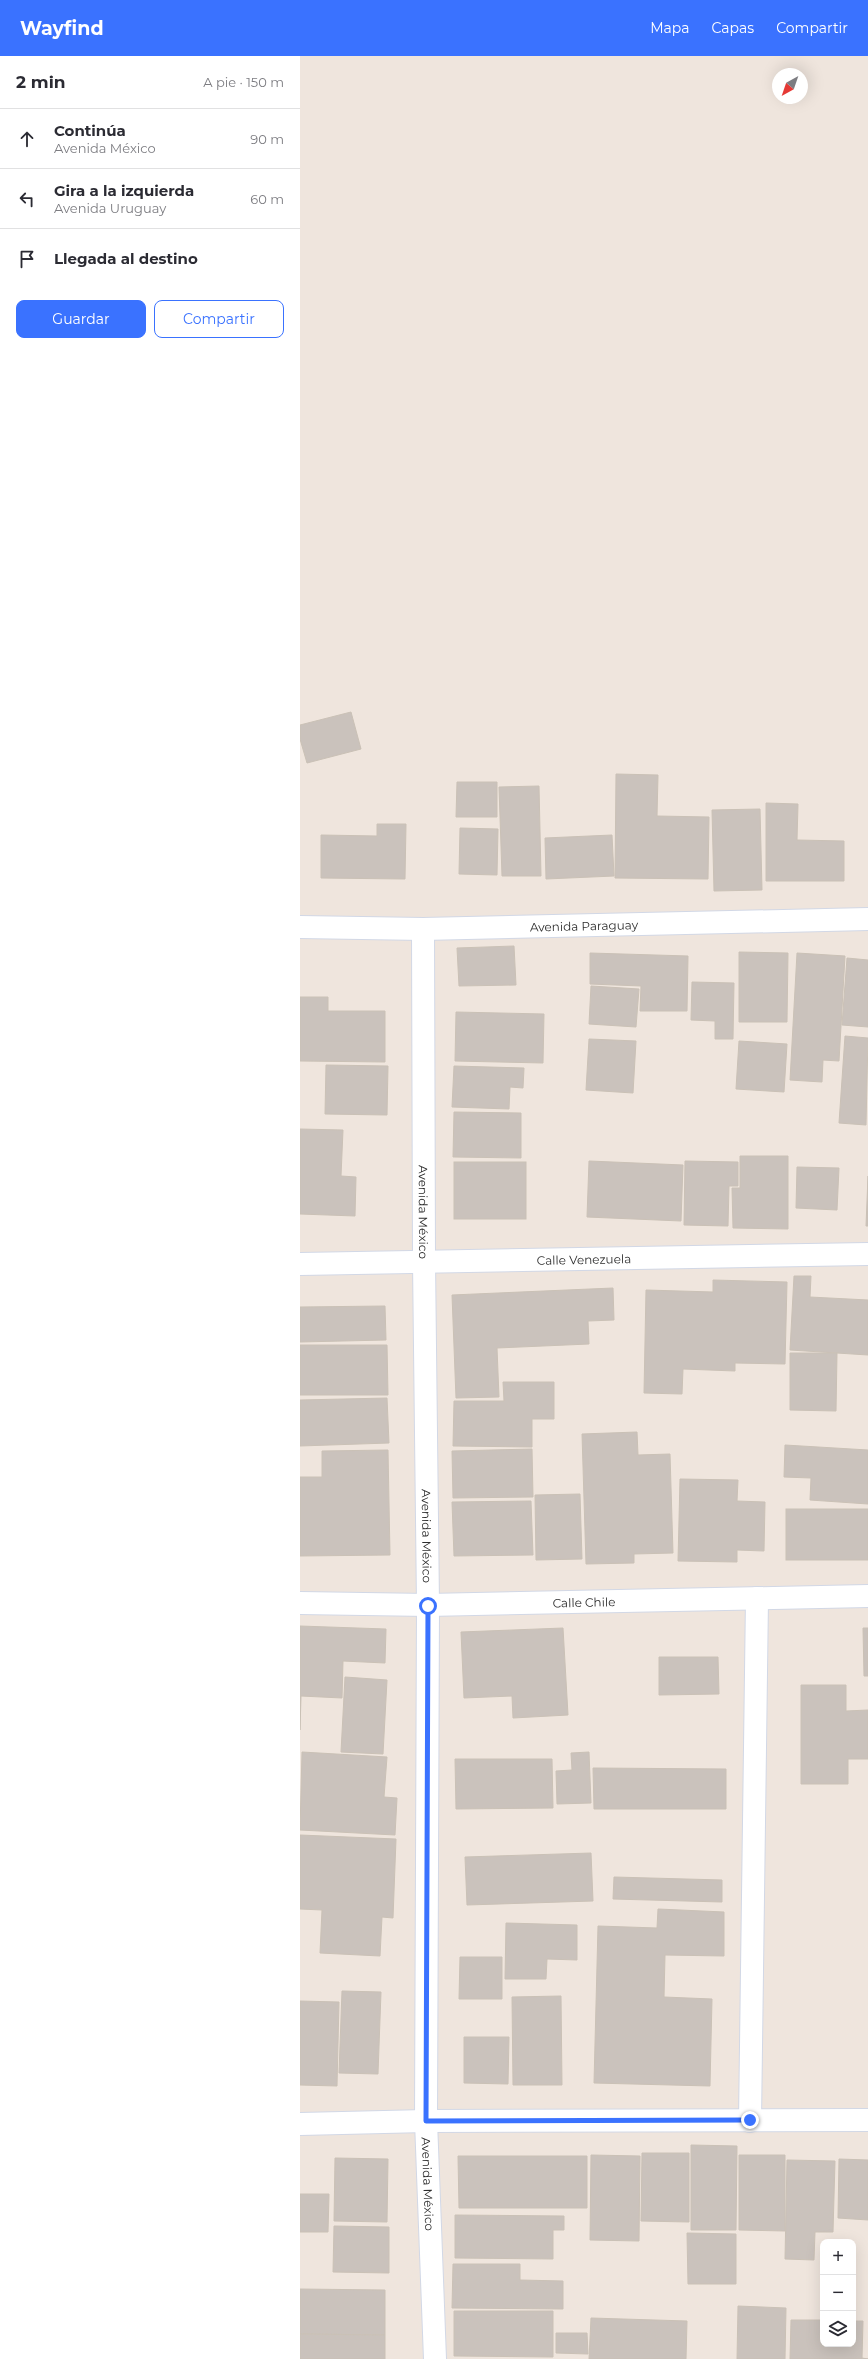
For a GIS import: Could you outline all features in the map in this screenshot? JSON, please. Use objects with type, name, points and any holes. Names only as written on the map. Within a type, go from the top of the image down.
[{"type":"street","name":"Avenida Paraguay","points":[[300,927],[423,929],[868,919]]},
{"type":"street","name":"Avenida México","points":[[423,929],[424,1262],[428,1606],[426,2121],[435,2359]]},
{"type":"street","name":"Calle Venezuela","points":[[300,1264],[868,1254]]},
{"type":"street","name":"Calle Chile","points":[[300,1603],[428,1606],[868,1596]]},
{"type":"street","points":[[750,2120],[757,1598]]},
{"type":"street","points":[[300,2124],[426,2121],[868,2120]]},
{"type":"building","points":[[351,712],[361,749],[307,763],[300,739],[300,725]]},
{"type":"building","points":[[616,774],[658,775],[657,816],[709,817],[708,879],[615,878]]},
{"type":"building","points":[[457,782],[497,782],[497,817],[456,817]]},
{"type":"building","points":[[539,786],[541,876],[502,876],[499,787]]},
{"type":"building","points":[[766,803],[798,804],[797,840],[844,841],[844,881],[766,881]]},
{"type":"building","points":[[760,809],[762,890],[714,891],[712,810]]},
{"type":"building","points":[[377,824],[406,824],[405,879],[321,878],[321,835],[377,836]]},
{"type":"building","points":[[460,828],[498,829],[497,875],[459,874]]},
{"type":"building","points":[[612,835],[614,876],[546,879],[545,838]]},
{"type":"building","points":[[514,946],[516,985],[459,986],[457,948]]},
{"type":"building","points":[[739,952],[788,953],[787,1022],[739,1022]]},
{"type":"building","points":[[590,953],[688,956],[687,1011],[640,1011],[641,986],[590,984]]},
{"type":"building","points":[[797,953],[845,956],[839,1061],[823,1060],[822,1082],[790,1080]]},
{"type":"building","points":[[847,958],[868,960],[868,1027],[842,1025]]},
{"type":"building","points":[[692,982],[734,983],[733,1039],[715,1039],[715,1021],[691,1020]]},
{"type":"building","points":[[591,986],[639,989],[636,1027],[589,1024]]},
{"type":"building","points":[[300,997],[328,997],[328,1011],[385,1011],[385,1062],[300,1061]]},
{"type":"building","points":[[456,1012],[544,1014],[543,1063],[455,1061]]},
{"type":"building","points":[[845,1036],[868,1038],[866,1125],[839,1123]]},
{"type":"building","points":[[589,1039],[636,1041],[633,1093],[586,1090]]},
{"type":"building","points":[[739,1041],[787,1044],[784,1092],[736,1089]]},
{"type":"building","points":[[326,1065],[388,1066],[387,1115],[325,1114]]},
{"type":"building","points":[[454,1066],[524,1068],[523,1088],[510,1087],[509,1109],[452,1107]]},
{"type":"building","points":[[454,1112],[521,1113],[521,1158],[453,1157]]},
{"type":"building","points":[[300,1129],[343,1130],[341,1176],[356,1177],[355,1216],[300,1214]]},
{"type":"building","points":[[740,1156],[788,1156],[788,1229],[733,1228],[732,1188],[740,1188]]},
{"type":"building","points":[[589,1161],[683,1165],[681,1221],[587,1217]]},
{"type":"building","points":[[685,1161],[738,1162],[738,1186],[729,1186],[728,1226],[684,1225]]},
{"type":"building","points":[[454,1162],[526,1162],[526,1219],[454,1219]]},
{"type":"building","points":[[797,1167],[839,1168],[837,1210],[796,1208]]},
{"type":"building","points":[[868,1176],[868,1226],[866,1226]]},
{"type":"building","points":[[794,1276],[811,1276],[810,1297],[868,1300],[868,1355],[790,1350]]},
{"type":"building","points":[[713,1280],[787,1282],[785,1364],[735,1363],[735,1371],[683,1369],[682,1394],[644,1393],[646,1290],[713,1292]]},
{"type":"building","points":[[613,1288],[614,1320],[588,1321],[589,1344],[497,1348],[499,1397],[456,1398],[452,1295]]},
{"type":"building","points":[[385,1306],[386,1340],[300,1342],[300,1307]]},
{"type":"building","points":[[300,1345],[387,1345],[388,1395],[300,1395]]},
{"type":"building","points":[[790,1353],[837,1353],[836,1411],[790,1410]]},
{"type":"building","points":[[503,1382],[554,1382],[554,1419],[532,1419],[532,1447],[453,1446],[454,1401],[504,1401]]},
{"type":"building","points":[[387,1398],[389,1443],[300,1446],[300,1400]]},
{"type":"building","points":[[637,1432],[638,1455],[670,1454],[673,1553],[634,1554],[634,1563],[586,1564],[582,1434]]},
{"type":"building","points":[[785,1445],[868,1450],[868,1504],[810,1500],[811,1478],[784,1477]]},
{"type":"building","points":[[532,1449],[533,1497],[453,1498],[452,1451]]},
{"type":"building","points":[[388,1450],[390,1555],[300,1556],[300,1477],[322,1477],[322,1451]]},
{"type":"building","points":[[680,1479],[738,1480],[737,1501],[765,1502],[764,1551],[737,1550],[737,1562],[678,1561]]},
{"type":"building","points":[[580,1494],[582,1559],[536,1560],[535,1495]]},
{"type":"building","points":[[531,1501],[533,1555],[454,1556],[452,1502]]},
{"type":"building","points":[[786,1509],[868,1509],[868,1560],[786,1560]]},
{"type":"building","points":[[300,1626],[386,1629],[385,1663],[343,1661],[342,1698],[301,1696],[300,1730]]},
{"type":"building","points":[[563,1628],[568,1715],[513,1718],[512,1696],[464,1698],[461,1632]]},
{"type":"building","points":[[863,1628],[868,1628],[868,1676],[864,1676]]},
{"type":"building","points":[[659,1657],[718,1657],[719,1694],[659,1695]]},
{"type":"building","points":[[345,1677],[387,1680],[383,1754],[341,1752]]},
{"type":"building","points":[[801,1685],[846,1685],[846,1711],[868,1710],[868,1759],[848,1759],[848,1784],[801,1784]]},
{"type":"building","points":[[302,1752],[387,1757],[384,1797],[397,1798],[395,1835],[300,1830]]},
{"type":"building","points":[[589,1752],[591,1803],[557,1804],[556,1771],[572,1770],[571,1753]]},
{"type":"building","points":[[455,1759],[552,1759],[553,1808],[456,1809]]},
{"type":"building","points":[[593,1768],[726,1769],[726,1809],[594,1809]]},
{"type":"building","points":[[300,1835],[396,1839],[393,1918],[382,1917],[380,1956],[320,1953],[322,1910],[300,1909]]},
{"type":"building","points":[[591,1853],[593,1901],[467,1905],[465,1857]]},
{"type":"building","points":[[614,1877],[722,1880],[722,1902],[613,1899]]},
{"type":"building","points":[[658,1909],[724,1912],[724,1956],[665,1955],[664,1997],[712,1999],[710,2086],[594,2083],[598,1926],[657,1928]]},
{"type":"building","points":[[506,1923],[577,1925],[577,1960],[547,1959],[546,1979],[505,1979]]},
{"type":"building","points":[[460,1957],[502,1957],[502,1999],[459,1999]]},
{"type":"building","points":[[342,1991],[381,1992],[378,2074],[339,2073]]},
{"type":"building","points":[[561,1996],[562,2085],[513,2085],[512,1997]]},
{"type":"building","points":[[300,2001],[339,2002],[337,2086],[300,2085]]},
{"type":"building","points":[[464,2037],[509,2037],[508,2084],[464,2083]]},
{"type":"building","points":[[691,2145],[737,2146],[736,2230],[691,2230]]},
{"type":"building","points":[[642,2153],[689,2153],[689,2222],[641,2221]]},
{"type":"building","points":[[591,2155],[640,2156],[639,2241],[590,2240]]},
{"type":"building","points":[[739,2155],[785,2155],[785,2231],[739,2230]]},
{"type":"building","points":[[458,2156],[587,2156],[587,2208],[459,2208]]},
{"type":"building","points":[[335,2158],[388,2159],[387,2222],[334,2221]]},
{"type":"building","points":[[839,2159],[868,2160],[868,2220],[838,2218]]},
{"type":"building","points":[[787,2160],[835,2161],[833,2232],[815,2232],[814,2260],[785,2259]]},
{"type":"building","points":[[300,2194],[329,2194],[328,2232],[300,2232]]},
{"type":"building","points":[[455,2215],[564,2216],[564,2230],[553,2230],[553,2259],[455,2258]]},
{"type":"building","points":[[334,2226],[389,2227],[389,2273],[333,2272]]},
{"type":"building","points":[[687,2233],[736,2234],[736,2284],[688,2284]]},
{"type":"building","points":[[453,2264],[520,2264],[520,2280],[563,2281],[563,2309],[452,2308]]},
{"type":"building","points":[[300,2289],[385,2290],[385,2335],[300,2334]]},
{"type":"building","points":[[738,2306],[786,2308],[785,2359],[737,2359]]},
{"type":"building","points":[[454,2311],[553,2311],[553,2357],[454,2356]]},
{"type":"building","points":[[591,2318],[687,2321],[686,2359],[589,2359]]},
{"type":"building","points":[[791,2320],[820,2320],[820,2347],[856,2347],[856,2321],[863,2321],[862,2358],[868,2359],[790,2359]]},
{"type":"building","points":[[556,2333],[587,2333],[588,2354],[556,2353]]},
{"type":"building","points":[[300,2334],[385,2335],[385,2359],[300,2359]]},
{"type":"route","points":[[428,1606],[426,2121],[750,2120]]}]
